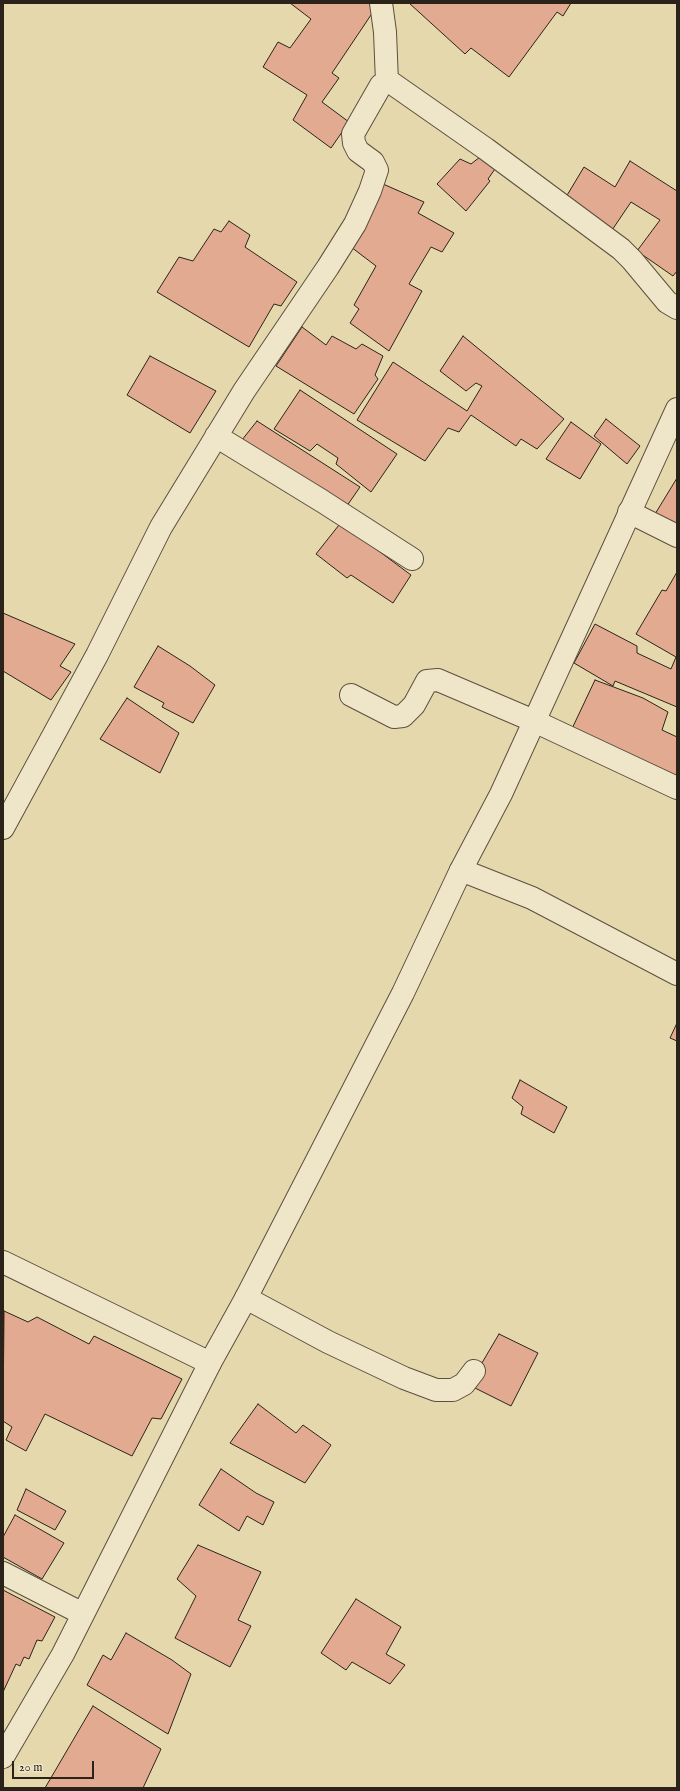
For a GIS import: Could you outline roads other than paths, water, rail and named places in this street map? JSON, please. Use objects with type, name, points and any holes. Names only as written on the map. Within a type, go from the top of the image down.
[{"type":"street","points":[[381,3],[385,32],[387,82]]},
{"type":"street","points":[[3,828],[97,655],[162,527],[216,436],[271,349],[328,267],[354,224],[370,191],[377,170],[374,162],[358,151],[354,143],[353,134],[381,85],[387,82],[393,84],[486,149],[621,249],[667,302],[677,308]]},
{"type":"street","points":[[3,1757],[63,1654],[210,1363],[246,1298],[403,993],[461,870],[501,794],[677,409]]},
{"type":"street","points":[[216,436],[322,501],[412,559]]},
{"type":"street","points":[[629,512],[677,536]]},
{"type":"street","points":[[351,694],[394,717],[403,716],[414,705],[427,681],[438,680],[534,721],[677,788]]},
{"type":"street","points":[[461,870],[532,898],[677,974]]},
{"type":"street","points":[[3,1262],[210,1363]]},
{"type":"street","points":[[246,1298],[335,1346],[404,1378],[436,1390],[452,1390],[464,1384],[474,1372]]},
{"type":"street","points":[[3,1573],[83,1614]]}]
